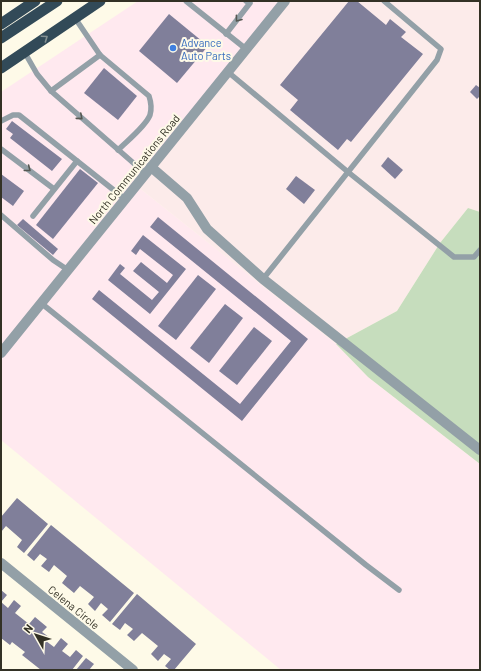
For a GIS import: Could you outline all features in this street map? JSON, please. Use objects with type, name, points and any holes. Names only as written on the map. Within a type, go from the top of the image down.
[{"type":"highway","points":[[1,24],[36,1]]},
{"type":"highway","points":[[1,38],[58,1]]},
{"type":"highway","points":[[1,68],[100,1]]},
{"type":"street","name":"North Communications Road","points":[[1,353],[285,1]]},
{"type":"street","points":[[148,170],[187,198],[207,229],[263,279],[480,450]]},
{"type":"street","name":"Celena Circle","points":[[1,563],[133,670]]},
{"type":"lane","points":[[186,1],[246,49]]},
{"type":"lane","points":[[263,279],[437,60],[441,49],[384,1]]},
{"type":"lane","points":[[226,34],[248,2]]},
{"type":"lane","points":[[75,18],[100,55],[148,96],[151,104],[150,115],[144,124],[118,150]]},
{"type":"lane","points":[[25,53],[37,74],[51,91],[118,150],[148,170]]},
{"type":"lane","points":[[51,91],[100,55]]},
{"type":"lane","points":[[228,72],[348,172],[454,257],[474,257],[480,250]]},
{"type":"lane","points":[[1,121],[13,115],[19,115],[125,199]]},
{"type":"lane","points":[[1,149],[54,189]]},
{"type":"lane","points":[[33,216],[77,161]]},
{"type":"lane","points":[[1,215],[53,260],[68,270]]},
{"type":"lane","points":[[41,303],[398,590]]},
{"type":"shaded area","points":[[138,1],[283,1],[137,186],[336,344],[368,377],[480,464],[480,670],[281,670],[1,440],[1,92]]},
{"type":"shaded area","points":[[283,1],[480,1],[480,212],[468,208],[440,243],[397,311],[336,344],[137,186]]},
{"type":"green space","points":[[468,208],[480,212],[480,464],[368,377],[336,344],[397,311],[440,243]]},
{"type":"building","points":[[349,1],[357,1],[386,25],[390,19],[406,32],[401,37],[423,54],[351,142],[347,139],[338,150],[290,110],[298,100],[280,85]]},
{"type":"building","name":"Advance Auto Parts","points":[[169,14],[208,46],[177,83],[139,51]]},
{"type":"building","points":[[104,68],[137,96],[118,120],[84,93]]},
{"type":"building","points":[[476,85],[480,88],[480,96],[477,99],[470,92]]},
{"type":"building","points":[[12,121],[62,159],[52,171],[10,138],[13,134],[6,129]]},
{"type":"building","points":[[388,157],[403,170],[395,179],[381,166]]},
{"type":"building","points":[[80,169],[98,183],[53,239],[36,225]]},
{"type":"building","points":[[1,174],[24,191],[13,206],[1,197]]},
{"type":"building","points":[[296,176],[315,190],[304,204],[286,189]]},
{"type":"building","points":[[158,217],[308,339],[242,421],[92,299],[99,290],[240,404],[291,341],[150,227]]},
{"type":"building","points":[[23,219],[58,249],[53,255],[17,225]]},
{"type":"building","points":[[143,235],[186,269],[150,314],[108,280],[120,264],[125,268],[120,274],[152,300],[159,292],[133,271],[141,262],[167,283],[173,275],[140,249],[136,255],[131,251]]},
{"type":"building","points":[[198,275],[216,289],[176,340],[158,326]]},
{"type":"building","points":[[225,304],[243,318],[209,363],[190,348]]},
{"type":"building","points":[[254,327],[272,341],[237,385],[219,371]]},
{"type":"building","points":[[17,498],[48,524],[24,553],[17,547],[22,540],[6,526],[1,532],[1,517]]},
{"type":"building","points":[[51,525],[134,593],[110,622],[102,615],[108,609],[101,603],[95,611],[88,604],[94,597],[80,586],[74,593],[62,583],[67,576],[54,565],[49,572],[41,566],[47,559],[40,554],[34,561],[27,555]]},
{"type":"building","points":[[1,590],[7,595],[1,602]]},
{"type":"building","points":[[137,594],[196,644],[174,670],[170,670],[165,666],[171,659],[164,654],[158,661],[151,654],[158,646],[142,633],[134,641],[127,635],[133,629],[125,623],[120,630],[112,624]]},
{"type":"building","points":[[14,600],[21,606],[15,613],[29,624],[35,617],[47,627],[42,632],[49,637],[46,641],[54,647],[61,638],[68,644],[62,651],[70,657],[76,650],[83,656],[72,670],[41,670],[22,655],[25,652],[12,642],[10,645],[1,638],[1,602],[8,608]]},
{"type":"building","points":[[86,658],[94,664],[89,670],[76,670]]},
{"type":"place","name":"Advance Auto Parts","points":[[173,48]]}]
